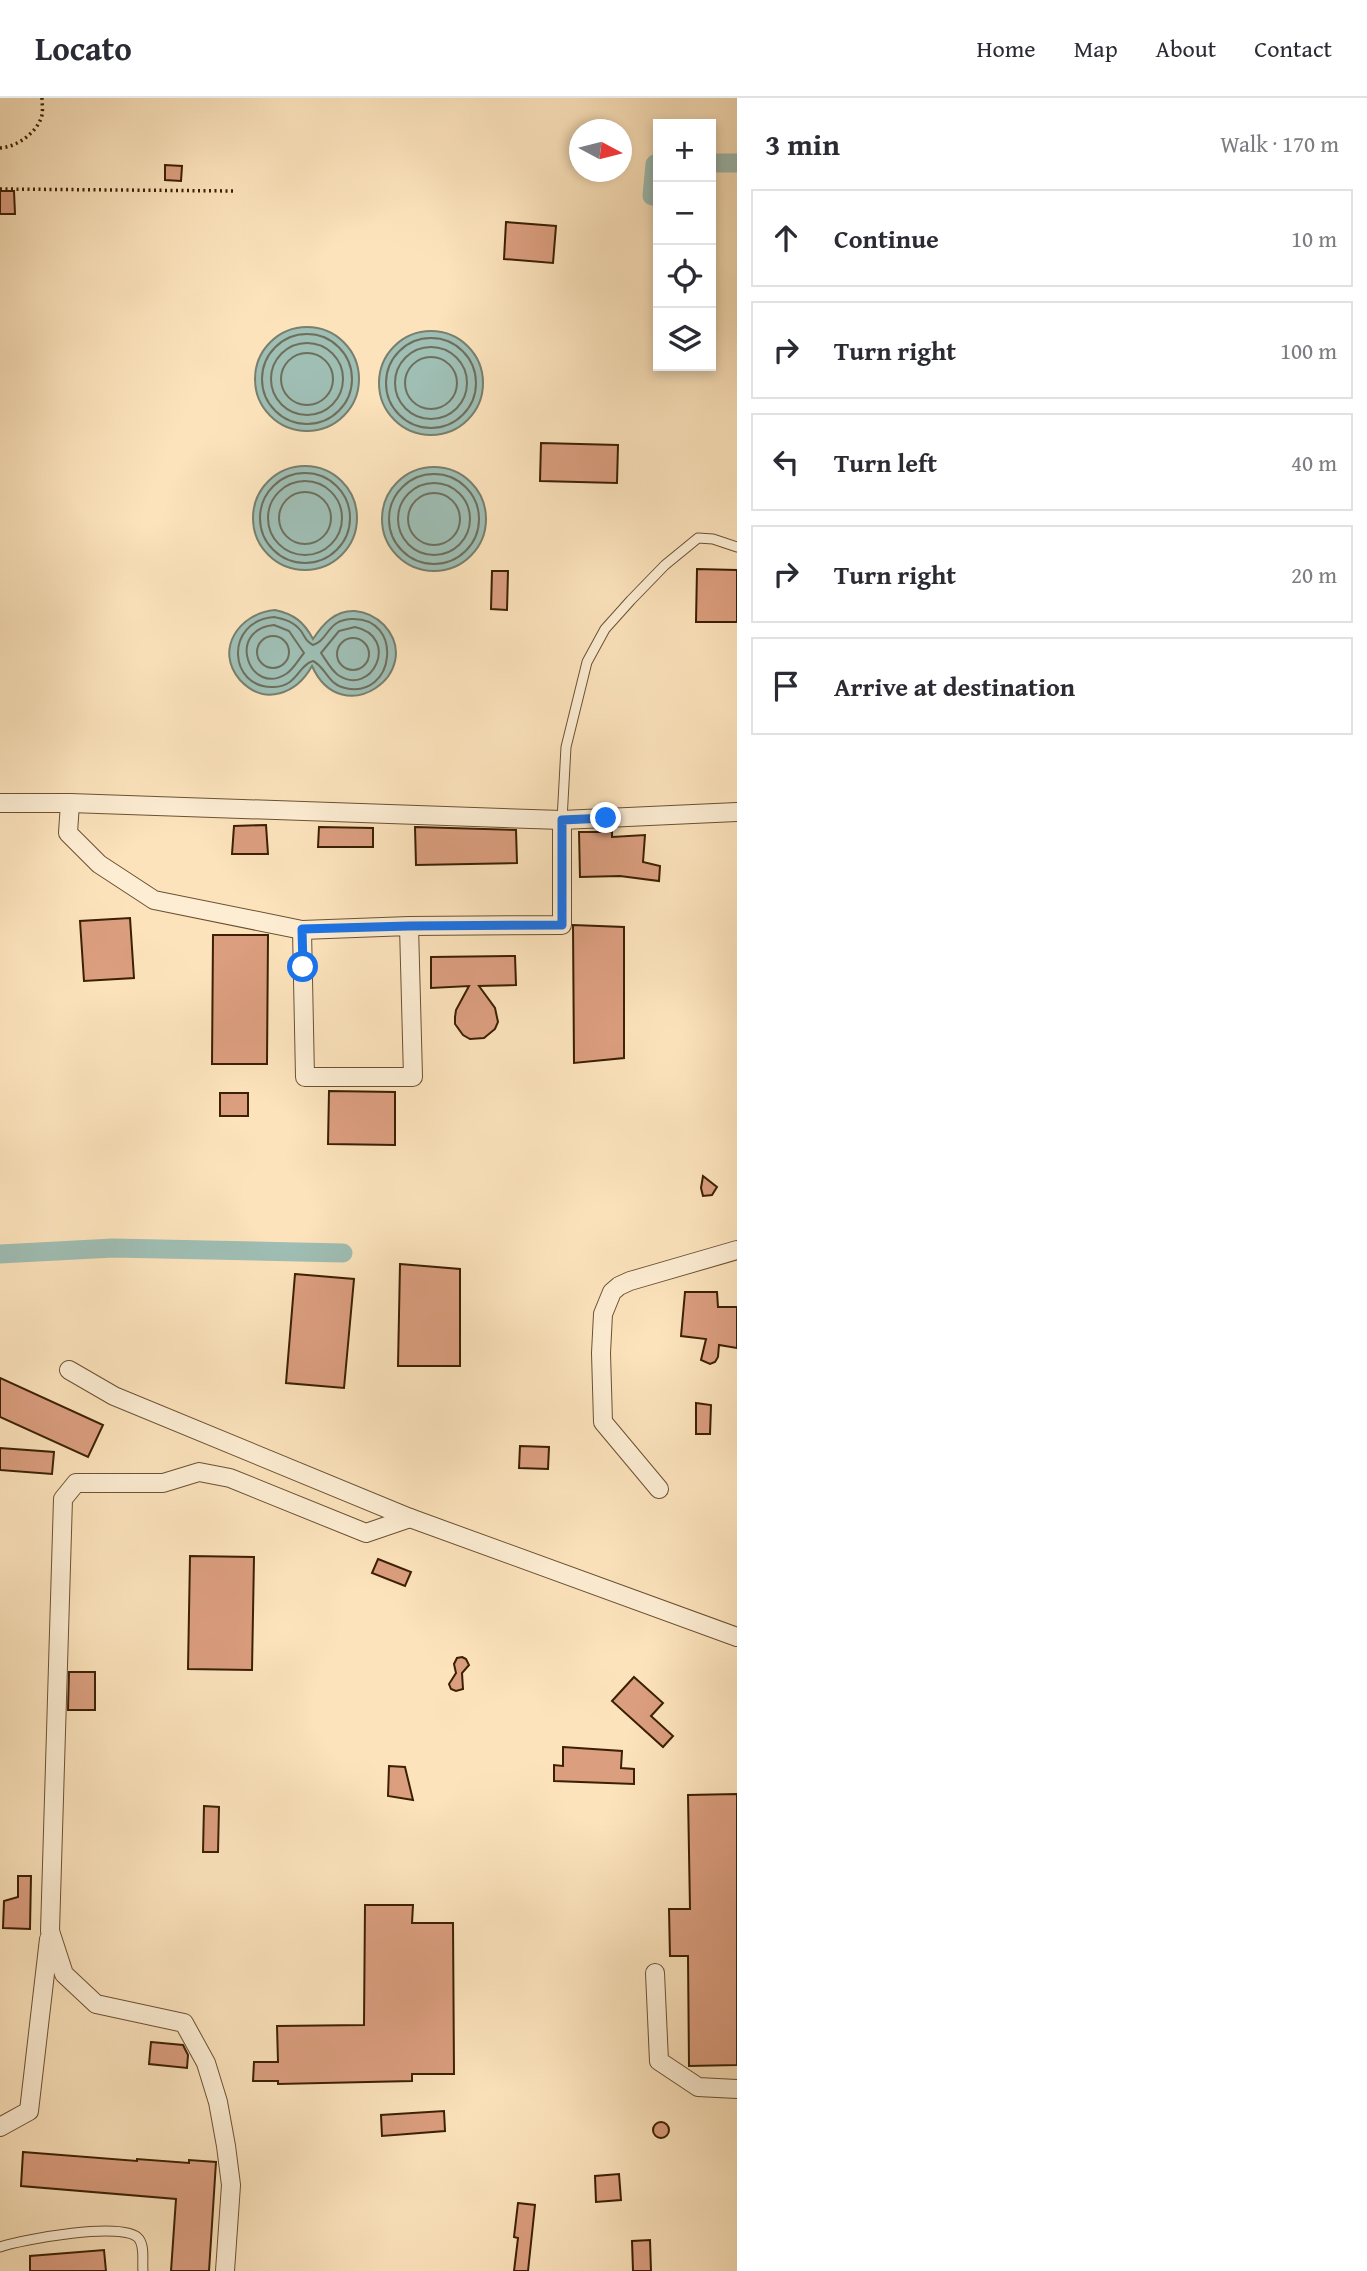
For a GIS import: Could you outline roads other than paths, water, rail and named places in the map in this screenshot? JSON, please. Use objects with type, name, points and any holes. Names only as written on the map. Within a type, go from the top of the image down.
[{"type":"street","points":[[0,803],[70,803],[562,820],[737,812]]},
{"type":"street","points":[[70,803],[68,833],[99,864],[154,900],[302,929],[562,925],[562,820]]},
{"type":"street","points":[[302,929],[304,1077],[413,1077],[409,926]]},
{"type":"street","points":[[659,1489],[603,1422],[601,1353],[603,1314],[607,1301],[619,1286],[629,1281],[737,1250]]},
{"type":"street","points":[[69,1370],[114,1396],[410,1518],[737,1637]]},
{"type":"street","points":[[0,2127],[29,2111],[50,1931],[62,1499],[76,1483],[163,1483],[199,1472],[230,1478],[366,1533],[410,1518]]},
{"type":"street","points":[[50,1931],[64,1974],[96,2004],[184,2023],[206,2063],[218,2102],[231,2185],[225,2271]]},
{"type":"street","points":[[655,1973],[659,2061],[698,2087],[737,2089]]},
{"type":"lane","points":[[562,820],[566,747],[572,719],[587,662],[605,629],[665,565],[698,538],[713,539],[737,547]]},
{"type":"lane","points":[[0,2247],[28,2240],[99,2230],[131,2232],[139,2238],[143,2271]]},
{"type":"water","points":[[307,327],[327,331],[344,342],[355,359],[359,379],[355,399],[344,416],[327,427],[307,431],[287,427],[270,416],[259,399],[255,379],[259,359],[270,342],[287,331]]},
{"type":"water","points":[[431,331],[451,335],[468,346],[479,363],[483,383],[479,403],[468,420],[451,431],[431,435],[411,431],[394,420],[383,403],[379,383],[383,363],[394,346],[411,335]]},
{"type":"water","points":[[305,466],[325,470],[342,481],[353,498],[357,518],[353,538],[342,555],[325,566],[305,570],[285,566],[268,555],[257,538],[253,518],[257,498],[268,481],[285,470]]},
{"type":"water","points":[[434,467],[454,471],[471,482],[482,499],[486,519],[482,539],[471,556],[454,567],[434,571],[414,567],[397,556],[386,539],[382,519],[386,499],[397,482],[414,471]]},
{"type":"water","points":[[275,610],[298,620],[313,639],[325,623],[341,613],[359,612],[375,618],[384,625],[394,643],[395,661],[388,676],[375,688],[359,695],[342,694],[325,685],[312,666],[298,683],[280,693],[270,695],[250,688],[240,680],[233,669],[229,657],[230,645],[241,626],[251,618]]},
{"type":"waterway","points":[[716,163],[737,163]]},
{"type":"waterway","points":[[652,196],[653,182]]},
{"type":"waterway","points":[[0,1254],[113,1248],[343,1253]]}]
